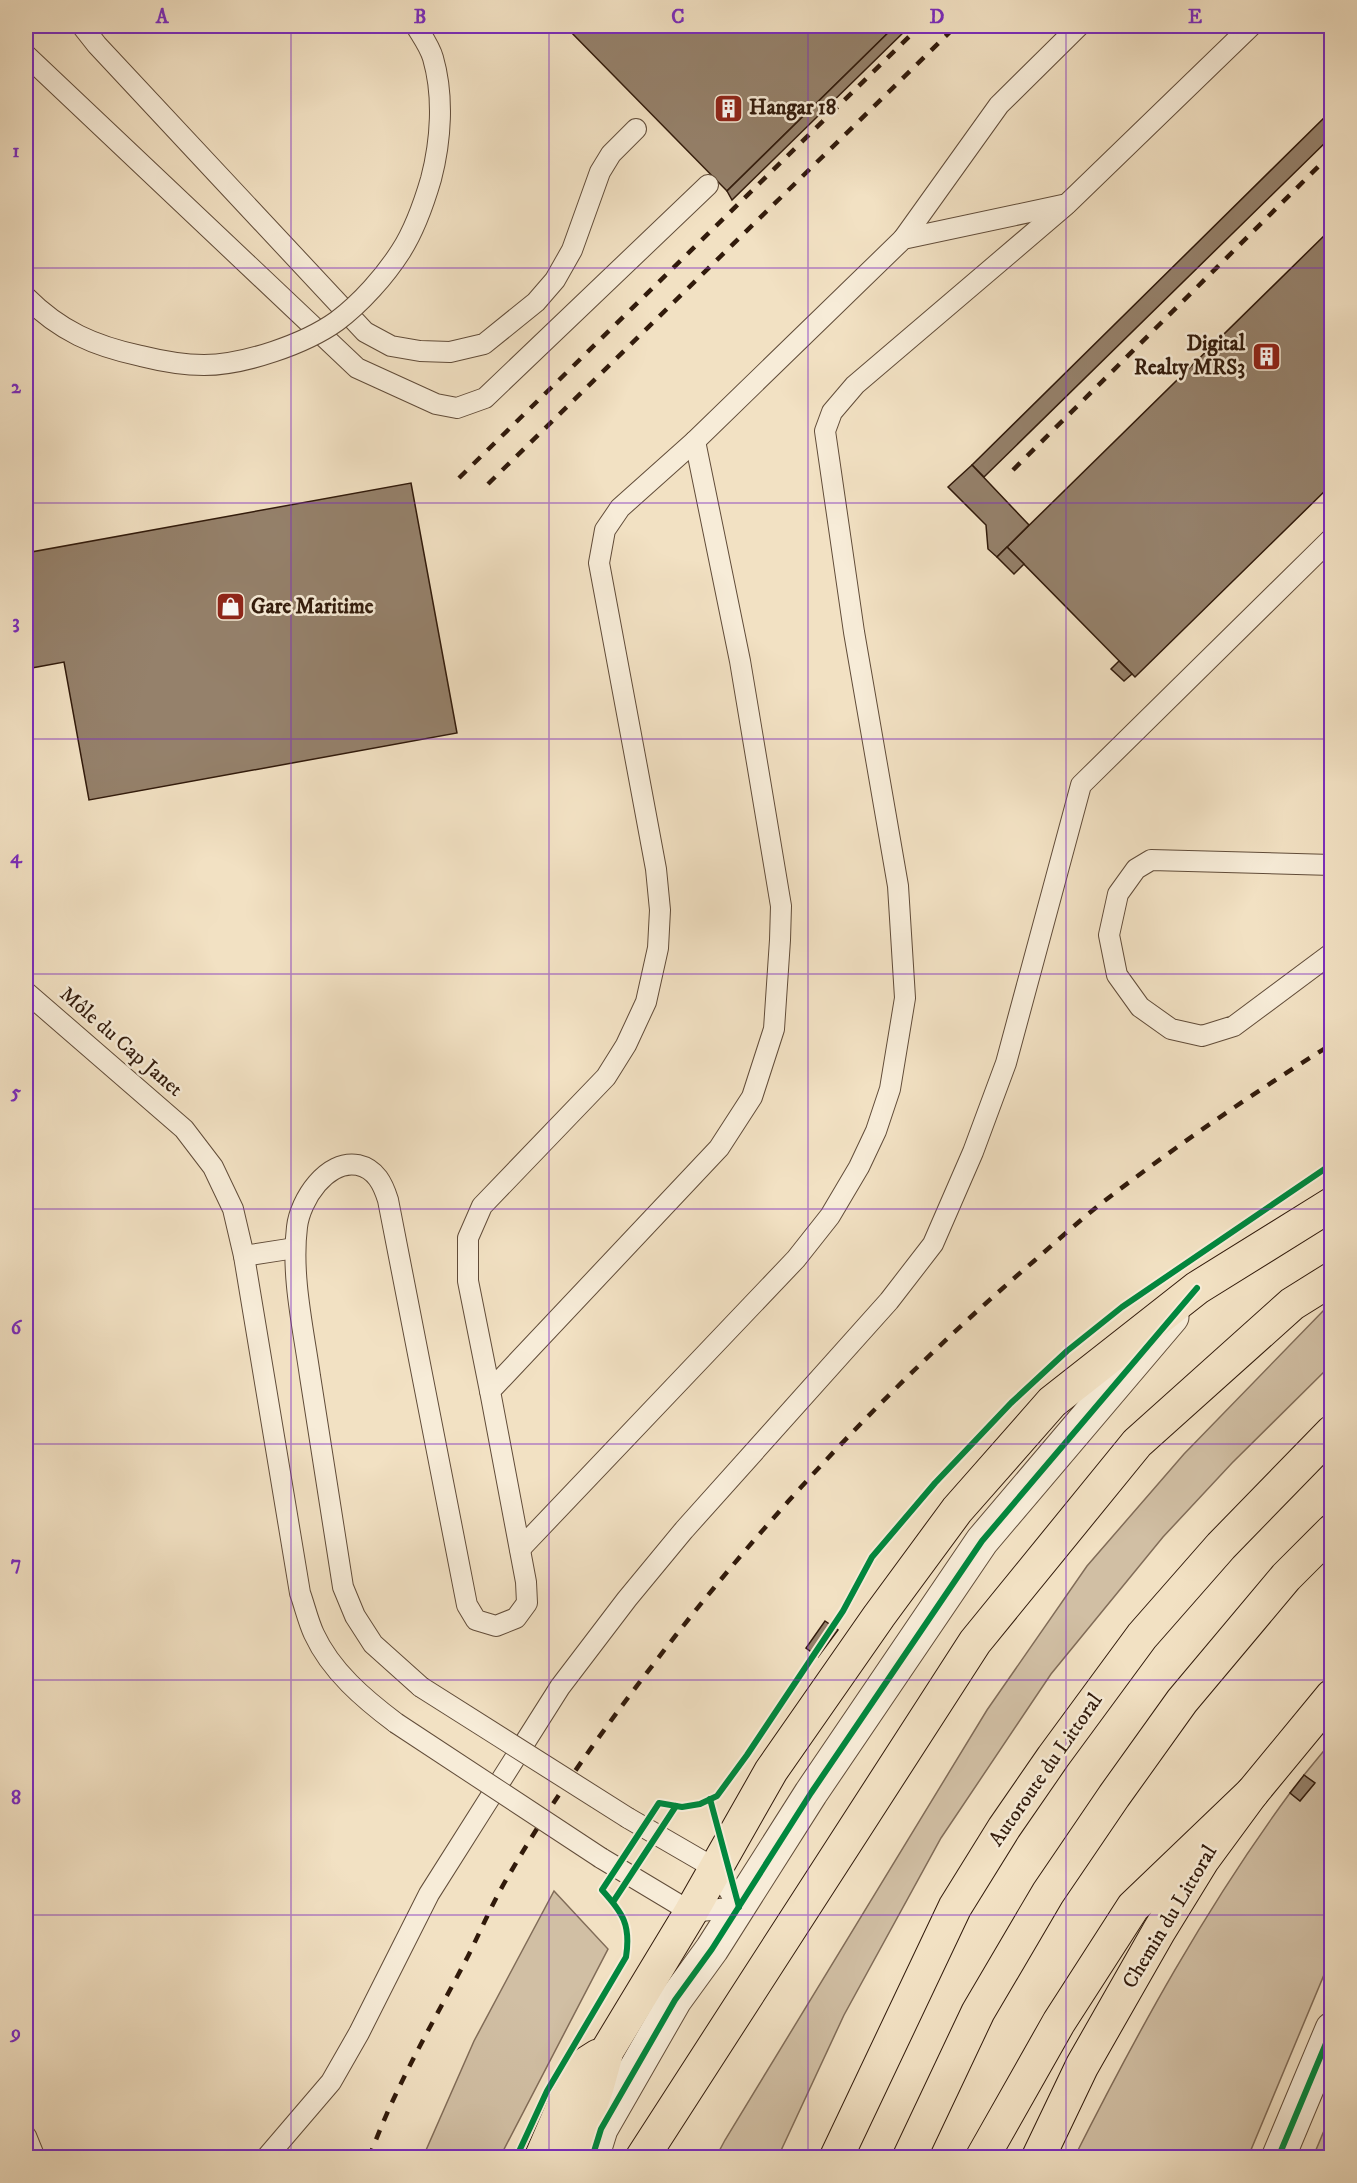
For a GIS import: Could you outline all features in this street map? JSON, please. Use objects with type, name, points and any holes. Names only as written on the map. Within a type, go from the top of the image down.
[{"type":"main road","points":[[573,2157],[608,2051],[771,1771],[879,1616],[957,1510],[1052,1402],[1197,1288],[1332,1204]]},
{"type":"main road","points":[[642,2157],[975,1642],[1137,1443],[1292,1304],[1332,1278]]},
{"type":"main road","name":"Autoroute du Littoral","points":[[836,2157],[955,1907],[1004,1828],[1150,1627],[1221,1546],[1332,1432]]},
{"type":"main road","points":[[909,2157],[978,2012],[1048,1893],[1107,1805],[1182,1701],[1286,1577],[1332,1531]]},
{"type":"main road","name":"Chemin du Littoral","points":[[1038,2157],[1082,2066],[1202,1861],[1252,1793],[1332,1696]]},
{"type":"main road","points":[[982,2157],[1059,2022],[1133,1907],[1252,1793]]},
{"type":"main road","points":[[541,2157],[565,2102],[587,2063],[608,2051]]},
{"type":"street","points":[[592,2157],[601,2129],[669,2010],[712,1949],[811,1793],[982,1541],[1197,1288]]},
{"type":"street","points":[[1278,2157],[1332,2029]]},
{"type":"lane","points":[[82,26],[97,45],[365,332],[392,346],[420,351],[450,352],[484,344],[536,302],[555,280],[572,250],[600,172],[611,154],[636,129]]},
{"type":"lane","points":[[26,297],[68,331],[113,350],[160,361],[205,365],[250,358],[291,345],[336,321],[370,290],[402,250],[423,206],[438,154],[440,97],[433,56],[416,26]]},
{"type":"lane","points":[[691,1912],[739,1907],[716,1869],[628,1818],[421,1687],[373,1644],[355,1616],[343,1587],[300,1311],[295,1248],[297,1223],[318,1181],[330,1170],[356,1164],[367,1168],[381,1180],[388,1200],[467,1605],[476,1620],[496,1626],[516,1618],[527,1603],[520,1549],[468,1281],[468,1238],[482,1206],[606,1077],[626,1046],[646,1002],[658,948],[660,910],[656,869],[599,563],[605,530],[620,508],[695,441],[903,239],[999,105],[1079,26]]},
{"type":"lane","points":[[520,1549],[796,1259],[830,1216],[859,1167],[876,1131],[890,1089],[906,998],[902,918],[852,620],[825,431],[832,412],[855,385],[1066,204],[1251,26]]},
{"type":"lane","points":[[26,56],[357,368],[436,404],[457,408],[485,398],[708,185]]},
{"type":"lane","points":[[903,239],[1066,204]]},
{"type":"lane","points":[[490,1391],[719,1148],[752,1097],[774,1029],[781,906],[740,661],[695,441]]},
{"type":"lane","points":[[266,2157],[331,2082],[359,2034],[429,1894],[560,1687],[627,1599],[684,1530],[889,1301],[933,1244],[973,1152],[1006,1063],[1081,785],[1332,537]]},
{"type":"lane","points":[[1332,865],[1151,860],[1136,869],[1118,894],[1109,935],[1117,975],[1140,1007],[1171,1029],[1202,1036],[1234,1026],[1332,953]]},
{"type":"lane","name":"Môle du Cap Janet","points":[[26,992],[184,1129],[213,1167],[233,1209],[244,1257],[304,1604],[314,1634],[335,1667],[362,1698],[396,1723],[601,1858],[691,1912]]},
{"type":"lane","points":[[244,1257],[295,1248]]},
{"type":"lane","points":[[26,2136],[35,2157]]},
{"type":"shaded area","points":[[1331,1305],[1331,1365],[1232,1463],[1163,1537],[1051,1674],[941,1838],[844,2015],[778,2157],[716,2157],[987,1710],[1087,1566],[1184,1454]]},
{"type":"shaded area","points":[[1331,1742],[1331,1958],[1248,2157],[1074,2158],[1148,2017],[1202,1925],[1259,1836],[1290,1793],[1300,1801],[1314,1784],[1304,1775]]},
{"type":"shaded area","points":[[554,1891],[608,1949],[500,2157],[423,2157],[474,2041]]},
{"type":"shaded area","points":[[1331,2114],[1331,2157],[1313,2157]]},
{"type":"building","name":"Hangar 18","points":[[565,26],[895,26],[727,191]]},
{"type":"building","points":[[895,26],[910,26],[732,200],[727,191]]},
{"type":"building","points":[[1332,110],[1332,136],[984,477],[972,465]]},
{"type":"building","name":"Digital Realty MRS3","points":[[1332,228],[1332,484],[1135,677],[1007,547]]},
{"type":"building","points":[[972,465],[1029,525],[997,557],[988,549],[986,525],[948,487]]},
{"type":"building","name":"Gare Maritime","points":[[411,483],[457,733],[89,800],[64,662],[26,669],[26,553]]},
{"type":"building","points":[[1007,547],[1024,564],[1014,574],[997,557]]},
{"type":"building","points":[[1119,661],[1132,674],[1124,681],[1111,669]]},
{"type":"building","points":[[825,1621],[838,1630],[818,1657],[806,1648]]},
{"type":"building","points":[[1304,1775],[1315,1783],[1300,1801],[1290,1793]]},
{"type":"railway","points":[[459,478],[920,26]]},
{"type":"railway","points":[[488,484],[956,26]]},
{"type":"railway","points":[[1013,470],[1332,153]]},
{"type":"railway","points":[[369,2158],[414,2058],[497,1896],[528,1843],[588,1752],[631,1693],[759,1535],[802,1486],[891,1393],[985,1304],[1077,1224],[1187,1140],[1332,1044]]},
{"type":"cycle path","points":[[516,2158],[547,2091],[626,1957],[627,1936],[624,1920],[602,1890],[659,1803],[682,1807],[700,1804],[717,1796],[843,1611],[872,1557],[935,1483],[1011,1403],[1067,1351],[1122,1307],[1332,1164]]},
{"type":"cycle path","points":[[592,2158],[601,2129],[675,2000],[712,1949],[811,1793],[982,1541],[1197,1288]]},
{"type":"cycle path","points":[[710,1799],[739,1907]]},
{"type":"cycle path","points":[[613,1902],[676,1806]]},
{"type":"cycle path","points":[[1278,2158],[1332,2029]]},
{"type":"place","name":"Hangar 18","points":[[728,108]]},
{"type":"place","name":"Digital Realty MRS3","points":[[1266,356]]},
{"type":"place","name":"Gare Maritime","points":[[230,607]]}]
